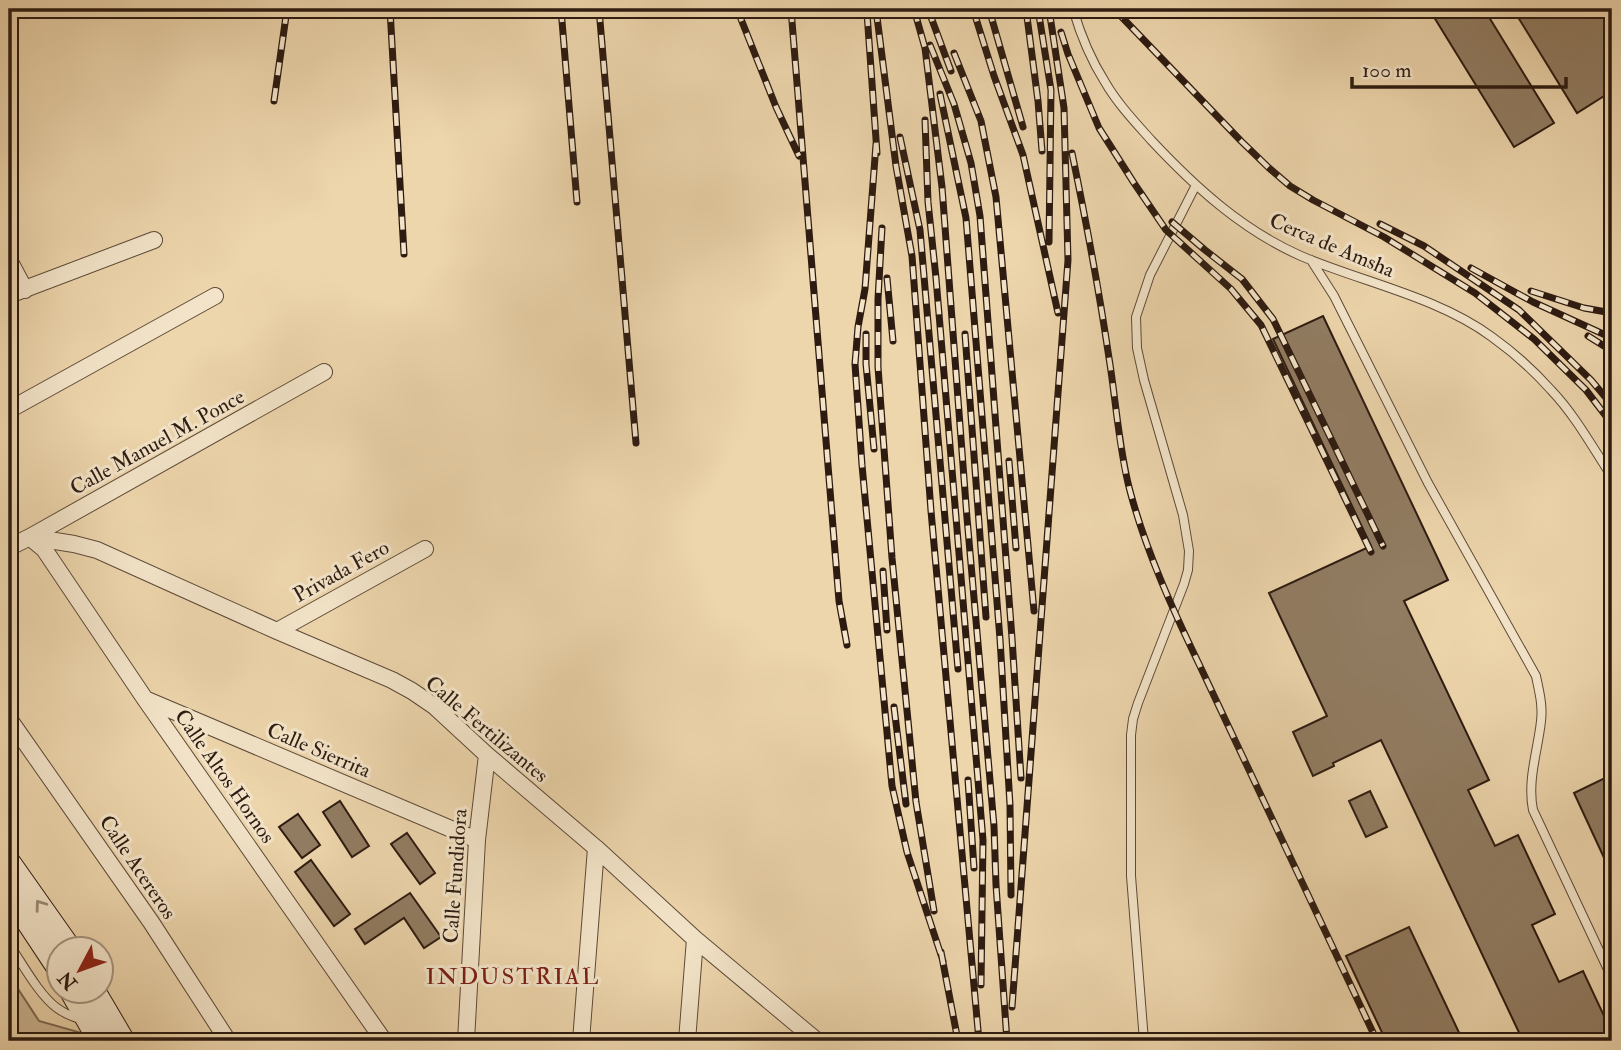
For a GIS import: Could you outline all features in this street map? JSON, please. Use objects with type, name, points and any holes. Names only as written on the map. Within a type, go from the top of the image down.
[{"type":"street","points":[[9,295],[154,240]]},
{"type":"street","points":[[9,260],[25,290]]},
{"type":"street","points":[[9,410],[215,296]]},
{"type":"street","name":"Calle Manuel M. Ponce","points":[[10,542],[30,537],[324,372]]},
{"type":"street","name":"Calle Fertilizantes","points":[[30,537],[97,550],[412,691],[434,706],[596,848],[803,1035],[817,1041]]},
{"type":"street","name":"Calle Altos Hornos","points":[[30,537],[44,549],[145,699],[384,1041]]},
{"type":"street","name":"Privada Fero","points":[[277,631],[425,548]]},
{"type":"street","name":"Calle Sierrita","points":[[145,699],[477,840]]},
{"type":"street","name":"Calle Acereros","points":[[9,719],[158,933],[228,1041]]},
{"type":"street","name":"Calle Fundidora","points":[[466,1041],[477,840],[487,755]]},
{"type":"street","points":[[581,1041],[596,848]]},
{"type":"street","points":[[9,863],[59,934]]},
{"type":"street","points":[[9,893],[46,949]]},
{"type":"street","points":[[687,1041],[695,939]]},
{"type":"street","points":[[78,1004],[100,1041]]},
{"type":"street","points":[[101,1004],[123,1041]]},
{"type":"lane","name":"Cerca de Amsha","points":[[1073,9],[1106,85],[1182,173],[1224,210],[1265,238],[1311,260],[1428,303],[1462,318],[1491,336],[1553,391],[1580,426],[1612,477]]},
{"type":"lane","points":[[1144,1041],[1131,876],[1131,735],[1138,703],[1184,584],[1189,551],[1183,515],[1144,380],[1137,348],[1136,317],[1150,275],[1196,185]]},
{"type":"lane","points":[[1311,260],[1334,296],[1428,483],[1536,677],[1542,705],[1532,772],[1533,810],[1612,978]]},
{"type":"lane","points":[[9,944],[43,995],[55,1007],[87,1021]]},
{"type":"shaded area","points":[[9,975],[39,1021],[96,1037],[99,1041],[9,1041]]},
{"type":"building","points":[[1429,9],[1484,9],[1554,123],[1514,147]]},
{"type":"building","points":[[1513,9],[1612,9],[1612,91],[1577,113]]},
{"type":"building","points":[[1323,316],[1448,580],[1404,601],[1489,780],[1468,790],[1495,846],[1518,835],[1555,914],[1532,925],[1559,982],[1583,971],[1612,1033],[1595,1041],[1523,1041],[1381,740],[1333,763],[1334,766],[1313,776],[1293,732],[1327,716],[1269,593],[1371,546],[1273,339]]},
{"type":"building","points":[[1607,777],[1612,787],[1612,875],[1574,793]]},
{"type":"building","points":[[1370,791],[1387,827],[1366,837],[1349,801]]},
{"type":"building","points":[[340,801],[369,846],[352,857],[323,812]]},
{"type":"building","points":[[298,814],[320,845],[302,858],[279,827]]},
{"type":"building","points":[[407,833],[435,873],[420,884],[391,844]]},
{"type":"building","points":[[311,860],[350,914],[334,926],[295,872]]},
{"type":"building","points":[[410,893],[441,937],[424,948],[404,918],[365,944],[355,929]]},
{"type":"building","points":[[1409,927],[1463,1041],[1386,1041],[1346,956]]},
{"type":"railway","points":[[274,101],[287,9]]},
{"type":"railway","points":[[390,9],[404,254]]},
{"type":"railway","points":[[561,9],[577,202]]},
{"type":"railway","points":[[599,9],[636,443]]},
{"type":"railway","points":[[737,9],[776,107],[799,156]]},
{"type":"railway","points":[[791,9],[839,601],[847,645]]},
{"type":"railway","points":[[876,9],[896,166],[912,256],[931,511],[979,1041]]},
{"type":"railway","points":[[914,9],[925,48],[942,187],[994,826],[1007,1041]]},
{"type":"railway","points":[[928,9],[951,71]]},
{"type":"railway","points":[[973,9],[1023,155],[1058,313]]},
{"type":"railway","points":[[989,9],[1023,127]]},
{"type":"railway","points":[[1026,9],[1042,151]]},
{"type":"railway","points":[[1038,9],[1051,90],[1049,242]]},
{"type":"railway","points":[[1012,1007],[1068,260],[1064,108],[1049,9]]},
{"type":"railway","points":[[1114,9],[1241,141],[1290,186],[1384,237],[1475,293],[1534,339],[1586,390],[1612,424]]},
{"type":"railway","points":[[867,13],[877,153]]},
{"type":"railway","points":[[1061,32],[1099,128],[1166,230],[1231,289],[1261,325],[1371,552]]},
{"type":"railway","points":[[930,45],[954,104],[971,163],[980,216],[1021,778]]},
{"type":"railway","points":[[954,53],[981,121],[996,197],[1034,611]]},
{"type":"railway","points":[[940,94],[966,218],[1000,639],[1010,805],[1011,895]]},
{"type":"railway","points":[[925,120],[928,202],[983,840],[981,985]]},
{"type":"railway","points":[[900,137],[920,230],[958,669]]},
{"type":"railway","points":[[876,144],[865,289],[855,364],[862,465],[892,786],[907,852],[943,961]]},
{"type":"railway","points":[[1072,153],[1101,307],[1123,459],[1144,535],[1179,622],[1377,1041]]},
{"type":"railway","points":[[1172,222],[1242,279],[1273,319],[1383,546]]},
{"type":"railway","points":[[1380,224],[1424,246],[1519,310],[1591,380],[1612,405]]},
{"type":"railway","points":[[882,228],[878,367],[892,558],[916,802],[934,911]]},
{"type":"railway","points":[[1471,268],[1533,302],[1612,338]]},
{"type":"railway","points":[[887,278],[893,341]]},
{"type":"railway","points":[[1531,291],[1584,308],[1612,313]]},
{"type":"railway","points":[[866,334],[874,449]]},
{"type":"railway","points":[[965,334],[986,617]]},
{"type":"railway","points":[[1588,336],[1612,351]]},
{"type":"railway","points":[[1009,461],[1016,548]]},
{"type":"railway","points":[[883,571],[887,630]]},
{"type":"railway","points":[[894,707],[906,804]]},
{"type":"railway","points":[[968,780],[974,868]]},
{"type":"railway","points":[[941,952],[958,1041]]},
{"type":"district","name":"INDUSTRIAL","points":[[513,976]]}]
